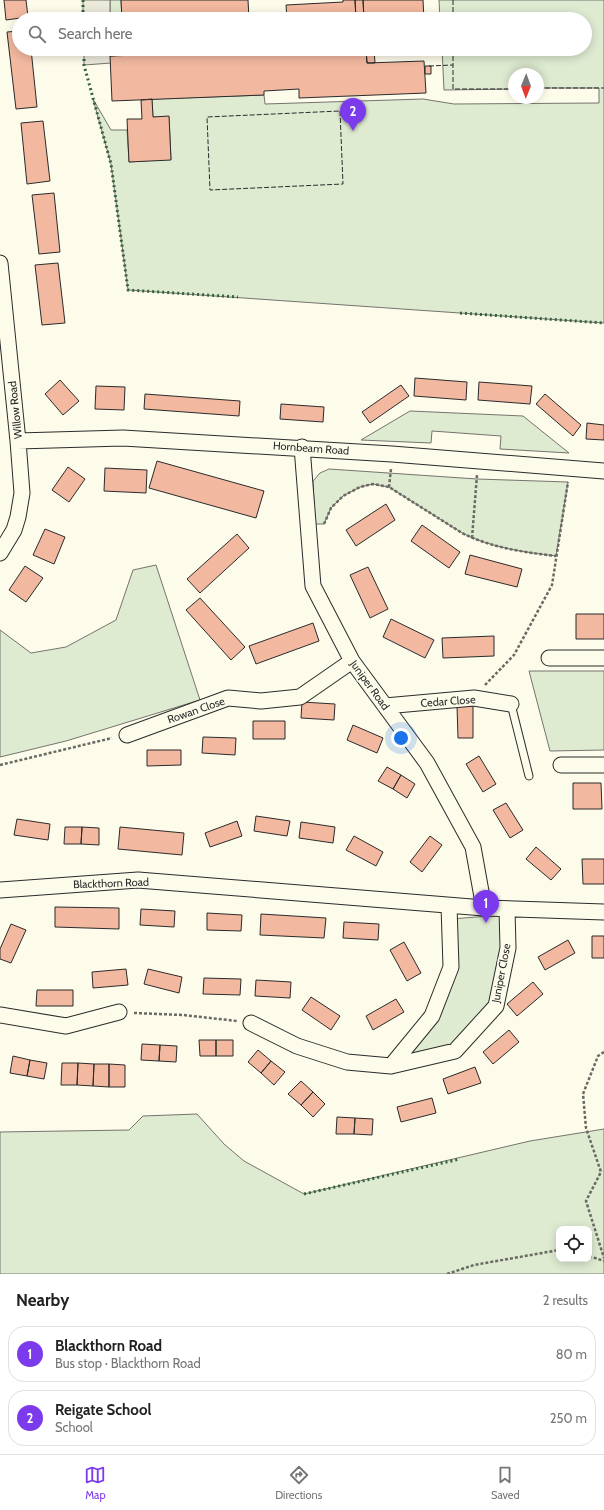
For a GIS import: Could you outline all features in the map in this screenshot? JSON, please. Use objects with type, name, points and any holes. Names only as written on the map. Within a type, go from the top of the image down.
[{"type":"street","name":"Willow Road","points":[[0,263],[22,481],[21,506],[14,530],[0,553]]},
{"type":"street","name":"Hornbeam Road","points":[[18,441],[123,438],[302,447],[604,471]]},
{"type":"street","name":"Juniper Road","points":[[302,447],[313,586],[352,661],[427,763],[473,847],[484,908]]},
{"type":"street","points":[[549,658],[604,658]]},
{"type":"street","name":"Rowan Close","points":[[127,735],[228,698],[261,701],[300,697],[352,661]]},
{"type":"street","name":"Cedar Close","points":[[385,706],[474,698],[511,704]]},
{"type":"street","points":[[561,765],[604,765]]},
{"type":"street","name":"Blackthorn Road","points":[[0,890],[138,880],[449,906],[604,912]]},
{"type":"street","points":[[391,1066],[432,1016],[451,967],[449,906]]},
{"type":"street","name":"Juniper Close","points":[[251,1023],[297,1046],[347,1062],[391,1066],[455,1051],[496,1006],[508,948],[507,909]]},
{"type":"street","points":[[0,1015],[66,1026],[119,1012]]},
{"type":"lane","points":[[511,704],[529,776]]},
{"type":"path","points":[[472,538],[478,460]]},
{"type":"path","points":[[474,698],[514,655],[552,585],[570,468]]},
{"type":"path","points":[[308,524],[324,524],[331,508],[343,496],[360,487],[373,484],[389,487],[472,538],[514,551],[556,556]]},
{"type":"path","points":[[0,765],[127,735]]},
{"type":"path","points":[[119,1012],[183,1015],[251,1023]]},
{"type":"path","points":[[604,1052],[598,1056],[583,1094],[586,1128],[601,1172],[586,1201],[604,1258]]},
{"type":"path","points":[[447,1274],[474,1265],[556,1251]]},
{"type":"path","points":[[592,1257],[604,1261]]},
{"type":"green space","points":[[110,0],[121,0],[122,12],[110,12]]},
{"type":"green space","points":[[439,0],[604,0],[604,323],[128,290],[111,164],[93,99],[111,130],[127,130],[129,162],[171,159],[169,117],[153,117],[152,99],[264,95],[265,104],[423,99],[454,104],[599,103],[599,88],[544,88],[544,68],[508,68],[508,89],[444,90],[442,56],[592,56],[592,12],[440,12]]},
{"type":"green space","points":[[410,411],[523,416],[569,453],[500,449],[501,436],[432,431],[431,443],[361,440]]},
{"type":"green space","points":[[329,469],[477,479],[568,482],[556,556],[508,549],[473,538],[462,533],[389,487],[373,484],[360,487],[343,496],[331,508],[324,524],[315,524],[313,481],[320,473]]},
{"type":"green space","points":[[156,565],[200,700],[66,741],[0,757],[0,630],[31,653],[66,647],[116,620],[133,570]]},
{"type":"green space","points":[[529,671],[604,671],[604,750],[550,751]]},
{"type":"green space","points":[[502,915],[505,946],[492,1003],[453,1046],[399,1061],[445,994],[451,919]]},
{"type":"green space","points":[[197,1114],[224,1144],[244,1161],[304,1194],[530,1141],[604,1129],[604,1274],[0,1274],[0,1132],[129,1130],[143,1116]]},
{"type":"shaded area","points":[[83,0],[110,0],[110,12],[83,12]]},
{"type":"shaded area","points":[[84,56],[110,56],[111,63],[84,65]]},
{"type":"building","points":[[4,0],[26,0],[27,12],[12,12],[12,19],[6,20]]},
{"type":"building","points":[[121,0],[248,0],[249,12],[122,12]]},
{"type":"building","points":[[343,0],[355,0],[356,12],[286,12],[286,5],[343,2]]},
{"type":"building","points":[[355,0],[363,0],[364,12],[356,12]]},
{"type":"building","points":[[363,0],[423,0],[424,12],[364,12]]},
{"type":"building","points":[[7,32],[12,32],[12,56],[32,56],[37,107],[16,109]]},
{"type":"building","points":[[110,56],[366,56],[367,63],[424,61],[426,93],[299,98],[299,89],[264,91],[264,95],[112,101]]},
{"type":"building","points":[[366,56],[374,56],[375,63],[367,63]]},
{"type":"building","points":[[425,66],[431,66],[431,74],[425,74]]},
{"type":"building","points":[[152,99],[153,117],[169,116],[171,160],[129,162],[127,119],[142,119],[141,100]]},
{"type":"building","points":[[43,121],[50,181],[27,184],[21,123]]},
{"type":"building","points":[[54,193],[60,252],[39,254],[32,195]]},
{"type":"building","points":[[58,263],[65,323],[42,325],[35,265]]},
{"type":"building","points":[[415,378],[467,382],[466,400],[414,396]]},
{"type":"building","points":[[60,380],[79,401],[63,415],[45,394]]},
{"type":"building","points":[[479,382],[532,386],[530,404],[478,400]]},
{"type":"building","points":[[401,385],[409,396],[370,423],[362,412]]},
{"type":"building","points":[[96,386],[125,387],[124,410],[95,409]]},
{"type":"building","points":[[145,394],[240,401],[239,416],[144,409]]},
{"type":"building","points":[[545,394],[581,425],[573,436],[536,404]]},
{"type":"building","points":[[281,404],[324,407],[323,422],[280,419]]},
{"type":"building","points":[[587,423],[604,425],[604,440],[586,439]]},
{"type":"building","points":[[157,461],[264,491],[256,518],[149,488]]},
{"type":"building","points":[[68,467],[85,479],[69,502],[52,490]]},
{"type":"building","points":[[105,468],[147,470],[146,493],[104,491]]},
{"type":"building","points":[[386,504],[395,520],[356,546],[346,530]]},
{"type":"building","points":[[422,525],[460,552],[449,568],[411,541]]},
{"type":"building","points":[[45,529],[65,537],[54,564],[33,555]]},
{"type":"building","points":[[237,534],[249,548],[200,593],[187,579]]},
{"type":"building","points":[[470,555],[522,569],[517,587],[465,574]]},
{"type":"building","points":[[25,566],[43,578],[26,602],[9,590]]},
{"type":"building","points":[[368,567],[388,609],[370,618],[350,575]]},
{"type":"building","points":[[200,598],[245,647],[231,660],[186,610]]},
{"type":"building","points":[[576,614],[604,614],[604,639],[576,639]]},
{"type":"building","points":[[391,619],[434,640],[425,658],[383,637]]},
{"type":"building","points":[[313,623],[319,641],[256,664],[249,646]]},
{"type":"building","points":[[494,636],[494,656],[443,658],[442,638]]},
{"type":"building","points":[[302,702],[335,704],[334,720],[301,718]]},
{"type":"building","points":[[457,706],[473,706],[473,738],[458,738]]},
{"type":"building","points":[[253,721],[285,721],[285,739],[253,739]]},
{"type":"building","points":[[353,725],[383,738],[377,753],[347,740]]},
{"type":"building","points":[[203,737],[236,738],[235,755],[202,753]]},
{"type":"building","points":[[147,750],[181,750],[181,765],[147,766]]},
{"type":"building","points":[[479,756],[496,784],[483,792],[466,764]]},
{"type":"building","points":[[387,767],[401,775],[393,789],[378,781]]},
{"type":"building","points":[[401,775],[415,784],[407,798],[393,789]]},
{"type":"building","points":[[573,783],[601,783],[602,809],[573,809]]},
{"type":"building","points":[[506,803],[523,830],[510,838],[493,810]]},
{"type":"building","points":[[256,816],[290,821],[287,836],[254,831]]},
{"type":"building","points":[[17,819],[50,824],[48,840],[14,835]]},
{"type":"building","points":[[237,821],[242,836],[210,847],[205,833]]},
{"type":"building","points":[[301,822],[335,827],[333,843],[299,838]]},
{"type":"building","points":[[65,827],[82,827],[81,844],[64,844]]},
{"type":"building","points":[[82,827],[99,828],[99,845],[81,844]]},
{"type":"building","points":[[120,827],[184,833],[182,855],[118,849]]},
{"type":"building","points":[[354,836],[383,852],[376,866],[346,850]]},
{"type":"building","points":[[430,836],[442,845],[422,872],[410,862]]},
{"type":"building","points":[[536,847],[561,869],[551,880],[526,859]]},
{"type":"building","points":[[582,859],[604,859],[604,884],[583,884]]},
{"type":"building","points":[[55,907],[119,908],[119,929],[55,927]]},
{"type":"building","points":[[141,909],[175,911],[174,927],[140,925]]},
{"type":"building","points":[[207,913],[242,915],[241,931],[207,930]]},
{"type":"building","points":[[261,914],[326,918],[324,938],[260,935]]},
{"type":"building","points":[[344,922],[379,924],[378,940],[343,938]]},
{"type":"building","points":[[11,924],[26,930],[11,963],[0,959],[0,949]]},
{"type":"building","points":[[592,936],[604,936],[604,958],[592,958]]},
{"type":"building","points":[[568,940],[575,953],[545,970],[538,957]]},
{"type":"building","points":[[404,942],[421,973],[407,981],[390,950]]},
{"type":"building","points":[[126,969],[128,985],[93,988],[92,972]]},
{"type":"building","points":[[148,969],[182,977],[179,993],[144,984]]},
{"type":"building","points":[[204,978],[241,979],[240,995],[203,994]]},
{"type":"building","points":[[256,980],[291,982],[290,998],[255,996]]},
{"type":"building","points":[[533,982],[543,994],[517,1016],[507,1004]]},
{"type":"building","points":[[37,990],[73,990],[73,1006],[36,1006]]},
{"type":"building","points":[[311,997],[340,1016],[331,1030],[302,1010]]},
{"type":"building","points":[[396,999],[404,1012],[373,1030],[366,1016]]},
{"type":"building","points":[[509,1030],[519,1042],[493,1064],[483,1052]]},
{"type":"building","points":[[199,1040],[216,1040],[216,1056],[200,1056]]},
{"type":"building","points":[[216,1040],[233,1040],[233,1056],[216,1056]]},
{"type":"building","points":[[142,1044],[160,1045],[159,1061],[141,1060]]},
{"type":"building","points":[[160,1045],[177,1046],[176,1062],[159,1061]]},
{"type":"building","points":[[258,1050],[271,1061],[261,1073],[248,1062]]},
{"type":"building","points":[[13,1056],[30,1060],[27,1076],[10,1073]]},
{"type":"building","points":[[30,1060],[47,1063],[44,1079],[27,1076]]},
{"type":"building","points":[[271,1061],[285,1072],[274,1085],[261,1073]]},
{"type":"building","points":[[62,1063],[78,1063],[77,1085],[61,1085]]},
{"type":"building","points":[[78,1063],[94,1064],[93,1086],[77,1085]]},
{"type":"building","points":[[94,1064],[109,1064],[109,1087],[93,1086]]},
{"type":"building","points":[[109,1064],[125,1065],[125,1087],[109,1087]]},
{"type":"building","points":[[475,1067],[481,1083],[448,1094],[443,1079]]},
{"type":"building","points":[[301,1081],[313,1092],[301,1105],[288,1094]]},
{"type":"building","points":[[313,1092],[325,1104],[313,1117],[301,1105]]},
{"type":"building","points":[[432,1098],[436,1113],[401,1122],[397,1107]]},
{"type":"building","points":[[337,1117],[355,1118],[354,1134],[336,1134]]},
{"type":"building","points":[[355,1118],[373,1119],[372,1135],[354,1134]]},
{"type":"hedge","points":[[83,0],[83,12]]},
{"type":"hedge","points":[[84,56],[84,65],[111,164],[128,290],[238,297]]},
{"type":"hedge","points":[[460,313],[604,323]]},
{"type":"hedge","points":[[304,1194],[460,1159]]},
{"type":"fence","points":[[453,0],[453,12]]},
{"type":"fence","points":[[453,56],[453,89],[508,89]]},
{"type":"fence","points":[[429,66],[453,65]]},
{"type":"fence","points":[[544,88],[604,88]]},
{"type":"fence","points":[[340,111],[343,184],[210,190],[207,117],[340,111]]},
{"type":"place","name":"Reigate School","points":[[353,131]]},
{"type":"place","name":"Blackthorn Road","points":[[486,923]]}]
